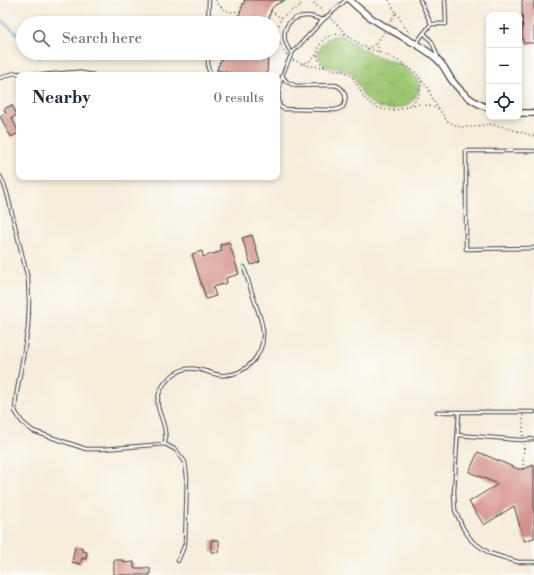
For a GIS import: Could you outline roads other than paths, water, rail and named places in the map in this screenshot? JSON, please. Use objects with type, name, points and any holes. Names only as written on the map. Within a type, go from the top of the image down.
[{"type":"street","points":[[350,0],[369,16],[416,44],[439,60],[460,90],[470,99],[486,107]]},
{"type":"street","points":[[522,112],[534,113]]},
{"type":"lane","points":[[208,16],[209,0]]},
{"type":"lane","points":[[280,82],[292,53],[323,20],[346,0]]},
{"type":"lane","points":[[420,0],[431,24]]},
{"type":"lane","points":[[431,24],[446,24],[446,0]]},
{"type":"lane","points":[[292,53],[288,48],[284,33],[286,25],[297,17],[309,16],[323,20]]},
{"type":"lane","points":[[416,44],[431,24]]},
{"type":"lane","points":[[424,34],[432,42],[439,60]]},
{"type":"lane","points":[[208,60],[210,72]]},
{"type":"lane","points":[[0,78],[16,74]]},
{"type":"lane","points":[[280,106],[285,109],[336,110],[343,107],[346,102],[345,92],[341,87],[335,85],[296,86],[288,82],[283,77]]},
{"type":"lane","points":[[534,151],[466,151],[466,248],[534,248]]},
{"type":"lane","points":[[0,176],[7,193],[28,279],[28,328],[15,411],[22,422],[33,431],[86,449],[165,444],[176,450],[185,462],[187,477],[185,544],[178,561]]},
{"type":"lane","points":[[165,444],[165,432],[157,404],[162,386],[167,380],[179,371],[188,369],[196,369],[219,375],[236,373],[252,363],[258,356],[262,343],[263,332],[244,267]]},
{"type":"lane","points":[[437,412],[534,412]]},
{"type":"lane","points":[[459,412],[454,492],[455,510],[463,528],[472,541],[489,554],[518,562],[534,562]]},
{"type":"lane","points":[[458,435],[524,440],[534,439]]},
{"type":"waterway","points":[[0,19],[16,33]]}]
